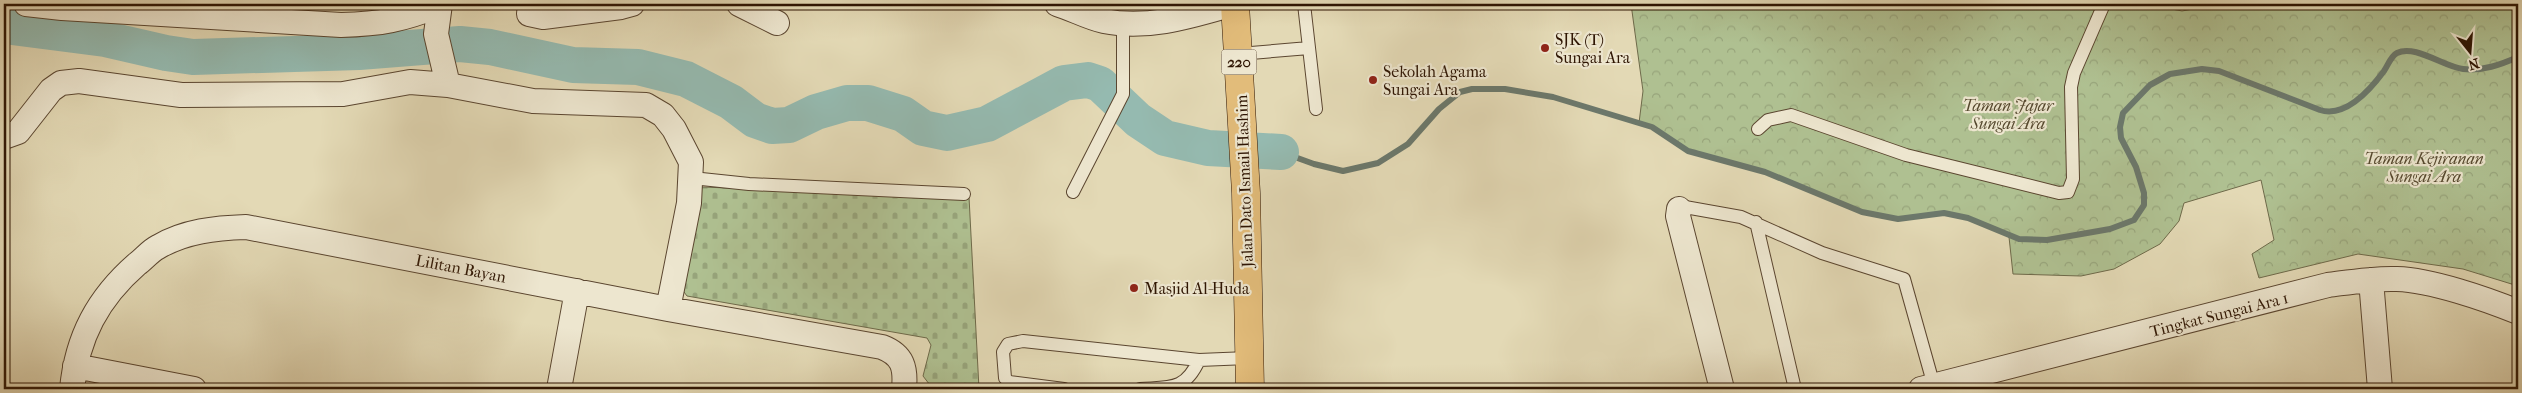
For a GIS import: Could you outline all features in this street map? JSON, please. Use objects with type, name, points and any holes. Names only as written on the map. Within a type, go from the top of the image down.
[{"type":"main road","name":"Jalan Dato Ismail Hashim","points":[[1234,4],[1243,120],[1250,389]]},
{"type":"street","points":[[26,4],[62,8],[341,25],[378,24],[413,15],[440,4],[436,34],[447,82]]},
{"type":"street","points":[[530,4],[528,14],[542,17],[632,4]]},
{"type":"street","points":[[739,4],[777,23]]},
{"type":"street","points":[[1057,4],[1102,20],[1123,24],[1175,21],[1234,4]]},
{"type":"street","points":[[4,137],[18,132],[51,90],[61,83],[79,81],[182,96],[343,94],[410,82],[447,82],[532,100],[646,105],[663,115],[674,129],[691,162],[692,178],[668,309]]},
{"type":"street","points":[[1679,209],[1678,216],[1722,389]]},
{"type":"street","name":"Lilitan Bayan","points":[[72,389],[75,366],[100,302],[128,272],[157,247],[209,228],[246,227],[577,292],[882,347],[893,351],[901,359],[904,370],[904,389]]},
{"type":"street","name":"Tingkat Sungai Ara 1","points":[[1930,388],[2328,285],[2398,279],[2431,284],[2518,312]]},
{"type":"street","points":[[2371,280],[2378,389]]},
{"type":"street","points":[[559,389],[577,292]]},
{"type":"street","points":[[75,366],[194,389]]},
{"type":"lane","points":[[1304,4],[1316,109]]},
{"type":"lane","points":[[1758,129],[1768,120],[1791,115],[1906,155],[2059,193],[2068,192],[2073,179],[2071,87],[2077,65],[2104,4]]},
{"type":"lane","points":[[1072,192],[1123,94],[1123,24]]},
{"type":"lane","points":[[1239,54],[1309,48]]},
{"type":"lane","points":[[692,178],[749,184],[964,194]]},
{"type":"lane","points":[[1679,209],[1685,207],[1742,217],[1822,254],[1904,279],[1930,388]]},
{"type":"lane","points":[[1756,222],[1794,389]]},
{"type":"lane","points":[[1064,389],[1009,382],[1005,378],[1003,352],[1008,344],[1023,341],[1199,360],[1248,358]]},
{"type":"lane","points":[[1140,389],[1180,388],[1192,375],[1199,360]]},
{"type":"green space","name":"Taman Jajar Sungai Ara","points":[[1631,4],[2146,4],[2182,11],[2221,4],[2518,4],[2518,286],[2463,269],[2358,254],[2259,278],[2252,254],[2274,240],[2261,180],[2184,203],[2179,221],[2160,244],[2114,269],[2081,276],[2013,274],[2009,237],[1968,218],[1944,213],[1898,219],[1862,212],[1765,172],[1688,151],[1652,127],[1639,123],[1643,91]]},
{"type":"green space","points":[[702,187],[969,197],[979,389],[933,389],[923,376],[931,345],[927,338],[687,296],[681,288]]},
{"type":"waterway","points":[[4,26],[105,39],[193,57],[359,52],[460,44],[490,47],[573,65],[638,67],[686,79],[731,102],[755,120],[772,126],[789,125],[816,112],[847,103],[868,103],[903,114],[923,128],[947,133],[987,124],[1064,83],[1088,80],[1100,84],[1138,120],[1165,138],[1208,148],[1281,152]]},
{"type":"waterway","points":[[1281,152],[1314,164],[1343,171],[1378,163],[1408,144],[1439,109],[1460,92],[1472,89],[1505,89],[1553,97],[1652,127],[1688,151],[1765,172],[1862,212],[1898,219],[1944,213],[1968,218],[2019,239],[2047,240],[2110,229],[2134,220],[2144,205],[2144,193],[2136,167],[2121,138],[2120,127],[2123,113],[2150,85],[2170,74],[2202,69],[2219,71],[2320,110],[2330,111],[2339,110],[2356,101],[2384,71],[2391,58],[2397,53],[2412,51],[2463,69],[2491,67],[2518,57]]},
{"type":"place","name":"SJK (T) Sungai Ara","points":[[1545,48]]},
{"type":"place","name":"Sekolah Agama Sungai Ara","points":[[1373,80]]},
{"type":"place","name":"Masjid Al-Huda","points":[[1134,288]]},
{"type":"park label","name":"Taman Kejiranan Sungai Ara","points":[[2424,167]]}]
